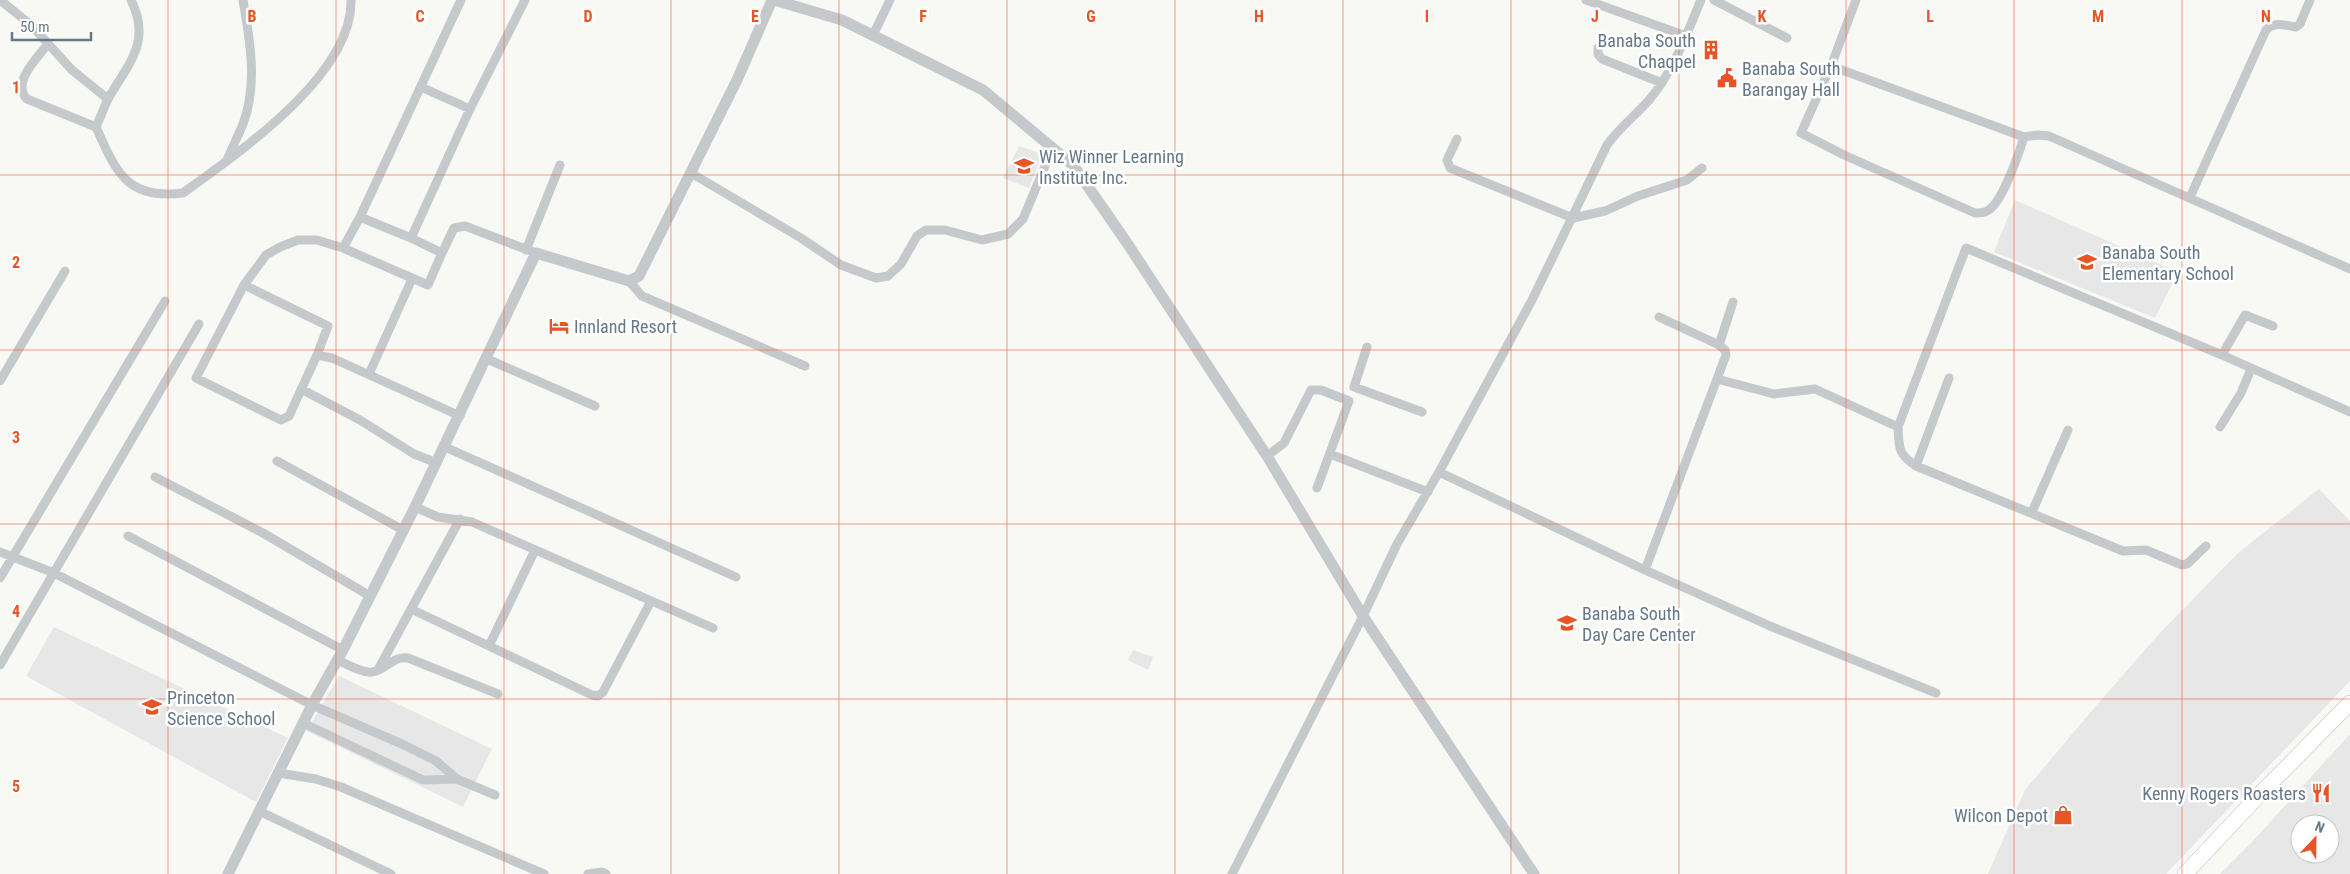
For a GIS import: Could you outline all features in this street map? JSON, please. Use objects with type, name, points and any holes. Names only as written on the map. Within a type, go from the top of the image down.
[{"type":"highway","points":[[2185,874],[2350,703]]},
{"type":"street","points":[[0,0],[31,25],[72,70],[108,99]]},
{"type":"street","points":[[96,127],[108,99],[138,47],[141,30],[136,10],[131,0]]},
{"type":"street","points":[[226,162],[244,123],[250,91],[251,52],[243,0]]},
{"type":"street","points":[[48,44],[31,65],[20,88],[22,94],[27,99],[96,127],[122,178],[137,188],[164,195],[183,193],[278,121],[306,92],[338,52],[352,15],[351,0]]},
{"type":"street","points":[[343,248],[360,217],[461,0]]},
{"type":"street","points":[[411,238],[470,109],[524,0]]},
{"type":"street","points":[[629,281],[639,276],[737,80],[773,0],[842,20],[983,90],[1073,165],[1120,232],[1267,456],[1363,616],[1534,874]]},
{"type":"street","points":[[873,35],[890,0]]},
{"type":"street","points":[[1586,0],[1686,36]]},
{"type":"street","points":[[1232,874],[1363,616],[1397,544],[1428,492],[1533,298],[1607,145],[1616,133],[1649,100],[1662,83],[1702,0]]},
{"type":"street","points":[[1714,0],[1787,38]]},
{"type":"street","points":[[1856,0],[1831,66],[1801,133],[1844,155],[1975,214],[1988,211],[2011,175],[2024,137]]},
{"type":"street","points":[[2190,197],[2266,30],[2272,24],[2277,23],[2296,27],[2300,24],[2310,0]]},
{"type":"street","points":[[1598,48],[1598,54],[1602,59],[1662,83]]},
{"type":"street","points":[[1831,66],[2024,137],[2038,134],[2049,136],[2350,269]]},
{"type":"street","points":[[421,87],[470,109]]},
{"type":"street","points":[[1456,139],[1447,160],[1450,168],[1573,218],[1605,211],[1638,196],[1687,180],[1702,168]]},
{"type":"street","points":[[691,173],[802,238],[841,265],[876,278],[888,276],[901,264],[917,236],[926,230],[945,230],[982,240],[1008,234],[1023,220],[1053,147]]},
{"type":"street","points":[[228,874],[312,705],[343,650],[415,508],[487,359],[531,252],[560,165]]},
{"type":"street","points":[[360,217],[442,253]]},
{"type":"street","points":[[244,285],[328,326],[289,416],[281,420],[196,378],[244,285],[266,255],[280,246],[298,240],[317,240],[343,248],[428,285],[454,228],[465,226],[531,252],[629,281],[642,296],[806,366]]},
{"type":"street","points":[[2206,546],[2187,564],[2182,565],[2146,550],[2123,551],[2032,512],[1916,466],[1903,457],[1900,449],[1898,427],[1966,248],[2222,355],[2251,370],[2350,412]]},
{"type":"street","points":[[0,381],[65,271]]},
{"type":"street","points":[[369,374],[412,279]]},
{"type":"street","points":[[0,578],[165,302]]},
{"type":"street","points":[[1719,345],[1733,302]]},
{"type":"street","points":[[2222,355],[2245,315],[2273,326]]},
{"type":"street","points":[[1645,570],[1726,355],[1725,350],[1719,345],[1659,317]]},
{"type":"street","points":[[0,665],[156,394],[199,324]]},
{"type":"street","points":[[1317,488],[1367,347]]},
{"type":"street","points":[[317,355],[332,358],[460,416]]},
{"type":"street","points":[[487,359],[595,406]]},
{"type":"street","points":[[2220,427],[2241,393],[2251,370]]},
{"type":"street","points":[[1916,466],[1949,378]]},
{"type":"street","points":[[1717,379],[1774,394],[1815,389],[1898,427]]},
{"type":"street","points":[[1354,387],[1422,412]]},
{"type":"street","points":[[301,389],[376,429],[414,454],[437,463]]},
{"type":"street","points":[[1267,456],[1284,443],[1311,390],[1321,390],[1349,401]]},
{"type":"street","points":[[2032,512],[2068,430]]},
{"type":"street","points":[[445,447],[736,577]]},
{"type":"street","points":[[1330,454],[1428,492]]},
{"type":"street","points":[[277,461],[403,530]]},
{"type":"street","points":[[1439,472],[1645,570],[1770,626],[1936,693]]},
{"type":"street","points":[[154,477],[263,533],[370,596]]},
{"type":"street","points":[[415,508],[438,517],[472,522],[713,628]]},
{"type":"street","points":[[378,671],[460,519]]},
{"type":"street","points":[[128,536],[343,650]]},
{"type":"street","points":[[488,646],[535,550]]},
{"type":"street","points":[[0,552],[54,574],[312,705],[419,752],[436,761],[457,779],[495,795]]},
{"type":"street","points":[[411,609],[592,695],[598,696],[603,692],[651,601]]},
{"type":"street","points":[[337,660],[367,672],[378,671],[402,657],[408,658],[498,694]]},
{"type":"street","points":[[303,723],[423,780],[457,779]]},
{"type":"street","points":[[278,773],[316,779],[341,788],[544,874]]},
{"type":"street","points":[[259,811],[391,874]]},
{"type":"street","points":[[588,874],[602,872],[606,874]]},
{"type":"shaded area","name":"Wiz Winner Learning Institute Inc.","points":[[1019,146],[1042,154],[1029,188],[1003,178]]},
{"type":"shaded area","name":"Banaba South Elementary School","points":[[2015,200],[2178,272],[2155,318],[1994,252]]},
{"type":"shaded area","points":[[2319,489],[2350,521],[2350,681],[2166,874],[1988,874],[2025,790],[2095,707],[2158,635],[2238,553]]},
{"type":"shaded area","name":"Princeton Science School","points":[[54,627],[288,738],[256,802],[26,676]]},
{"type":"shaded area","points":[[1133,650],[1153,657],[1148,670],[1128,660]]},
{"type":"shaded area","name":"Princeton Science School","points":[[339,676],[492,749],[463,807],[307,731]]},
{"type":"shaded area","points":[[2350,734],[2350,874],[2220,874],[2252,842]]},
{"type":"place","name":"Banaba South Chaqpel","points":[[1711,50]]},
{"type":"place","name":"Banaba South Barangay Hall","points":[[1727,78]]},
{"type":"place","name":"Wiz Winner Learning Institute Inc.","points":[[1024,166]]},
{"type":"place","name":"Banaba South Elementary School","points":[[2087,262]]},
{"type":"place","name":"Innland Resort","points":[[559,326]]},
{"type":"place","name":"Banaba South Day Care Center","points":[[1567,623]]},
{"type":"place","name":"Princeton Science School","points":[[152,707]]},
{"type":"place","name":"Kenny Rogers Roasters","points":[[2321,793]]},
{"type":"place","name":"Wilcon Depot","points":[[2063,815]]}]
